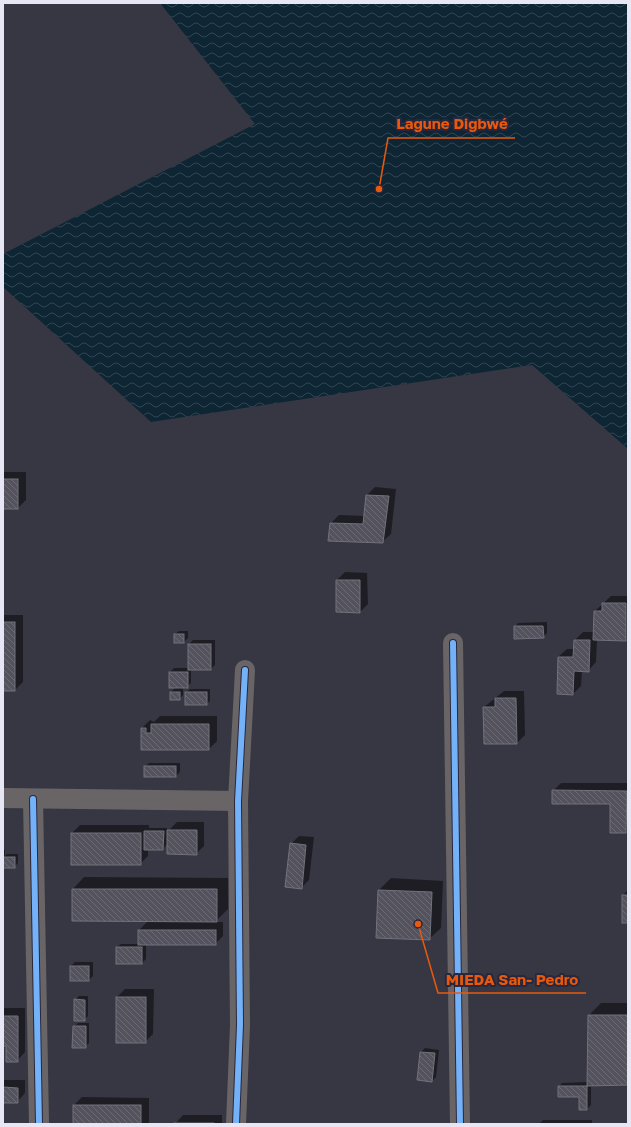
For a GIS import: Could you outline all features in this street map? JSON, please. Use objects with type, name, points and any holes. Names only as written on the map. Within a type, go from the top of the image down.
[{"type":"street","points":[[453,643],[460,1124]]},
{"type":"street","points":[[236,1124],[240,1025],[238,801],[245,670]]},
{"type":"street","points":[[3,798],[238,801]]},
{"type":"street","points":[[33,799],[40,1124]]},
{"type":"water","points":[[160,3],[628,3],[628,449],[532,365],[151,422],[3,287],[3,254],[255,124]]},
{"type":"building","points":[[3,479],[18,479],[18,509],[3,509]]},
{"type":"building","points":[[366,495],[389,496],[383,543],[328,541],[330,523],[363,524]]},
{"type":"building","points":[[336,580],[360,580],[360,613],[336,612]]},
{"type":"building","points":[[602,603],[626,603],[626,641],[593,640],[594,611],[602,611]]},
{"type":"building","points":[[3,622],[15,622],[15,691],[3,691]]},
{"type":"building","points":[[514,626],[543,626],[544,638],[514,639]]},
{"type":"building","points":[[174,634],[184,634],[184,643],[174,643]]},
{"type":"building","points":[[574,640],[590,640],[589,672],[574,671],[573,695],[557,694],[558,657],[573,657]]},
{"type":"building","points":[[188,644],[211,644],[211,670],[188,670]]},
{"type":"building","points":[[169,672],[188,672],[188,688],[169,688]]},
{"type":"building","points":[[170,692],[180,692],[180,700],[170,700]]},
{"type":"building","points":[[185,692],[207,692],[207,705],[185,705]]},
{"type":"building","points":[[495,698],[516,698],[517,744],[484,744],[483,707],[495,707]]},
{"type":"building","points":[[151,724],[209,724],[209,750],[141,750],[141,728],[146,728],[146,733],[151,733]]},
{"type":"building","points":[[144,766],[176,766],[176,777],[144,777]]},
{"type":"building","points":[[552,790],[627,791],[626,833],[610,833],[610,804],[552,804]]},
{"type":"building","points":[[167,830],[197,830],[197,855],[167,854]]},
{"type":"building","points":[[144,831],[164,831],[163,850],[144,850]]},
{"type":"building","points":[[71,833],[141,833],[141,865],[71,865]]},
{"type":"building","points":[[290,843],[306,845],[302,889],[285,887]]},
{"type":"building","points":[[3,857],[15,857],[15,868],[3,868]]},
{"type":"building","points":[[72,889],[217,889],[217,922],[72,921]]},
{"type":"building","points":[[378,890],[432,892],[430,940],[376,938]]},
{"type":"building","points":[[622,895],[628,895],[628,923],[622,923]]},
{"type":"building","points":[[138,930],[216,930],[216,945],[138,945]]},
{"type":"building","points":[[116,947],[142,947],[142,964],[116,964]]},
{"type":"building","points":[[70,966],[89,966],[89,981],[70,981]]},
{"type":"building","points":[[116,997],[146,997],[146,1043],[116,1043]]},
{"type":"building","points":[[74,999],[85,1000],[85,1021],[74,1021]]},
{"type":"building","points":[[588,1015],[628,1015],[628,1085],[587,1086]]},
{"type":"building","points":[[3,1016],[18,1016],[18,1062],[6,1062],[6,1046],[3,1046]]},
{"type":"building","points":[[73,1026],[86,1026],[86,1048],[72,1048]]},
{"type":"building","points":[[420,1052],[435,1053],[432,1082],[417,1080]]},
{"type":"building","points":[[558,1086],[587,1086],[587,1110],[579,1110],[579,1097],[558,1097]]},
{"type":"building","points":[[3,1087],[18,1088],[18,1103],[3,1103]]},
{"type":"building","points":[[73,1105],[141,1105],[141,1124],[73,1124]]},
{"type":"building","points":[[214,1123],[214,1124],[174,1124]]},
{"type":"cycle path","points":[[453,643],[460,1124]]},
{"type":"cycle path","points":[[236,1124],[240,1025],[238,801],[245,670]]},
{"type":"cycle path","points":[[33,799],[39,1124]]},
{"type":"place","name":"Lagune Digbwé","points":[[379,189]]},
{"type":"place","name":"MIEDA San- Pedro","points":[[418,924]]}]
